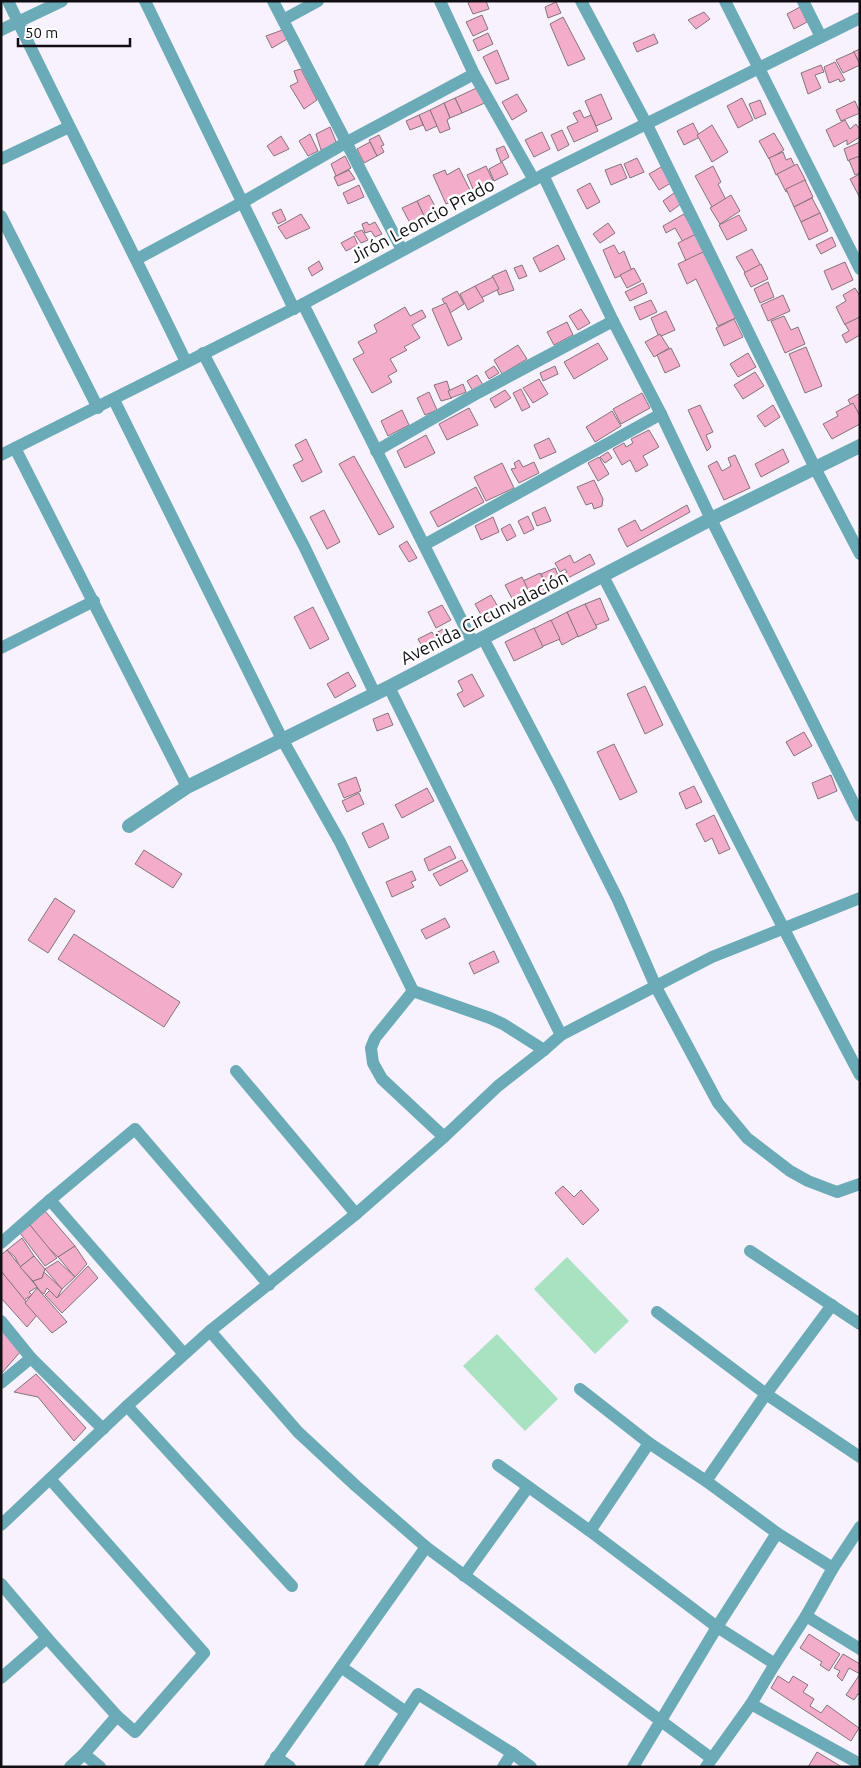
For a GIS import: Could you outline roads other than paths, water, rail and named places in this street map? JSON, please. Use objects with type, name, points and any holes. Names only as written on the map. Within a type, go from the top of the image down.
[{"type":"street","points":[[8,1],[69,127],[137,259],[186,362]]},
{"type":"street","points":[[1,30],[62,1]]},
{"type":"street","points":[[145,1],[243,202],[424,545],[559,783],[614,892],[656,987],[718,1103],[747,1138],[790,1172],[837,1192],[860,1184]]},
{"type":"street","points":[[273,1],[402,250]]},
{"type":"street","points":[[283,20],[318,1]]},
{"type":"street","points":[[440,1],[474,74],[539,178],[661,414],[711,519],[860,816]]},
{"type":"street","points":[[581,1],[647,125],[815,468],[860,554]]},
{"type":"street","points":[[725,1],[860,269]]},
{"type":"street","points":[[803,1],[821,37]]},
{"type":"street","name":"Jirón Leoncio Prado","points":[[1,455],[114,400],[298,306],[539,178],[647,125],[758,67],[860,18]]},
{"type":"street","points":[[137,259],[243,202],[347,142],[474,74]]},
{"type":"street","points":[[1,159],[69,127]]},
{"type":"street","points":[[1,216],[98,408]]},
{"type":"street","points":[[376,451],[474,395],[613,321]]},
{"type":"street","points":[[203,354],[304,546],[375,694]]},
{"type":"street","points":[[114,400],[282,739],[340,842],[413,991],[490,1018],[544,1050]]},
{"type":"street","points":[[424,545],[661,414]]},
{"type":"street","name":"Avenida Circunvalación","points":[[128,826],[187,787],[389,687],[711,519],[860,446]]},
{"type":"street","points":[[15,448],[187,787]]},
{"type":"street","points":[[604,576],[782,929],[860,1075]]},
{"type":"street","points":[[1,648],[94,601]]},
{"type":"street","points":[[389,687],[561,1035]]},
{"type":"street","points":[[1,1525],[210,1331],[356,1214],[444,1137],[498,1086],[561,1035],[712,957],[860,898]]},
{"type":"street","points":[[413,991],[375,1038],[371,1048],[373,1063],[382,1080],[444,1137]]},
{"type":"street","points":[[236,1071],[356,1214]]},
{"type":"street","points":[[1,1243],[135,1129],[269,1285]]},
{"type":"street","points":[[50,1200],[184,1354]]},
{"type":"street","points":[[750,1251],[860,1324]]},
{"type":"street","points":[[706,1481],[766,1394],[832,1305]]},
{"type":"street","points":[[658,1312],[766,1394],[860,1457]]},
{"type":"street","points":[[1,1322],[31,1358],[103,1430]]},
{"type":"street","points":[[210,1331],[298,1432],[426,1547],[661,1722],[708,1763],[751,1704],[860,1527]]},
{"type":"street","points":[[1,1383],[31,1358]]},
{"type":"street","points":[[580,1389],[649,1443],[706,1481],[777,1533],[833,1568]]},
{"type":"street","points":[[127,1406],[292,1586]]},
{"type":"street","points":[[590,1530],[649,1443]]},
{"type":"street","points":[[498,1465],[590,1530],[717,1627],[775,1664]]},
{"type":"street","points":[[1,1584],[46,1638],[117,1716],[135,1732],[204,1653],[50,1479]]},
{"type":"street","points":[[464,1576],[528,1487]]},
{"type":"street","points":[[633,1767],[717,1627],[777,1533]]},
{"type":"street","points":[[290,1767],[273,1762],[426,1547]]},
{"type":"street","points":[[806,1616],[860,1648]]},
{"type":"street","points":[[1,1678],[46,1638]]},
{"type":"street","points":[[341,1667],[406,1712]]},
{"type":"street","points":[[370,1767],[418,1694],[531,1767]]},
{"type":"street","points":[[751,1704],[860,1764]]},
{"type":"street","points":[[70,1767],[117,1716]]},
{"type":"street","points":[[503,1767],[512,1753]]},
{"type":"street","points":[[84,1754],[100,1767]]}]
